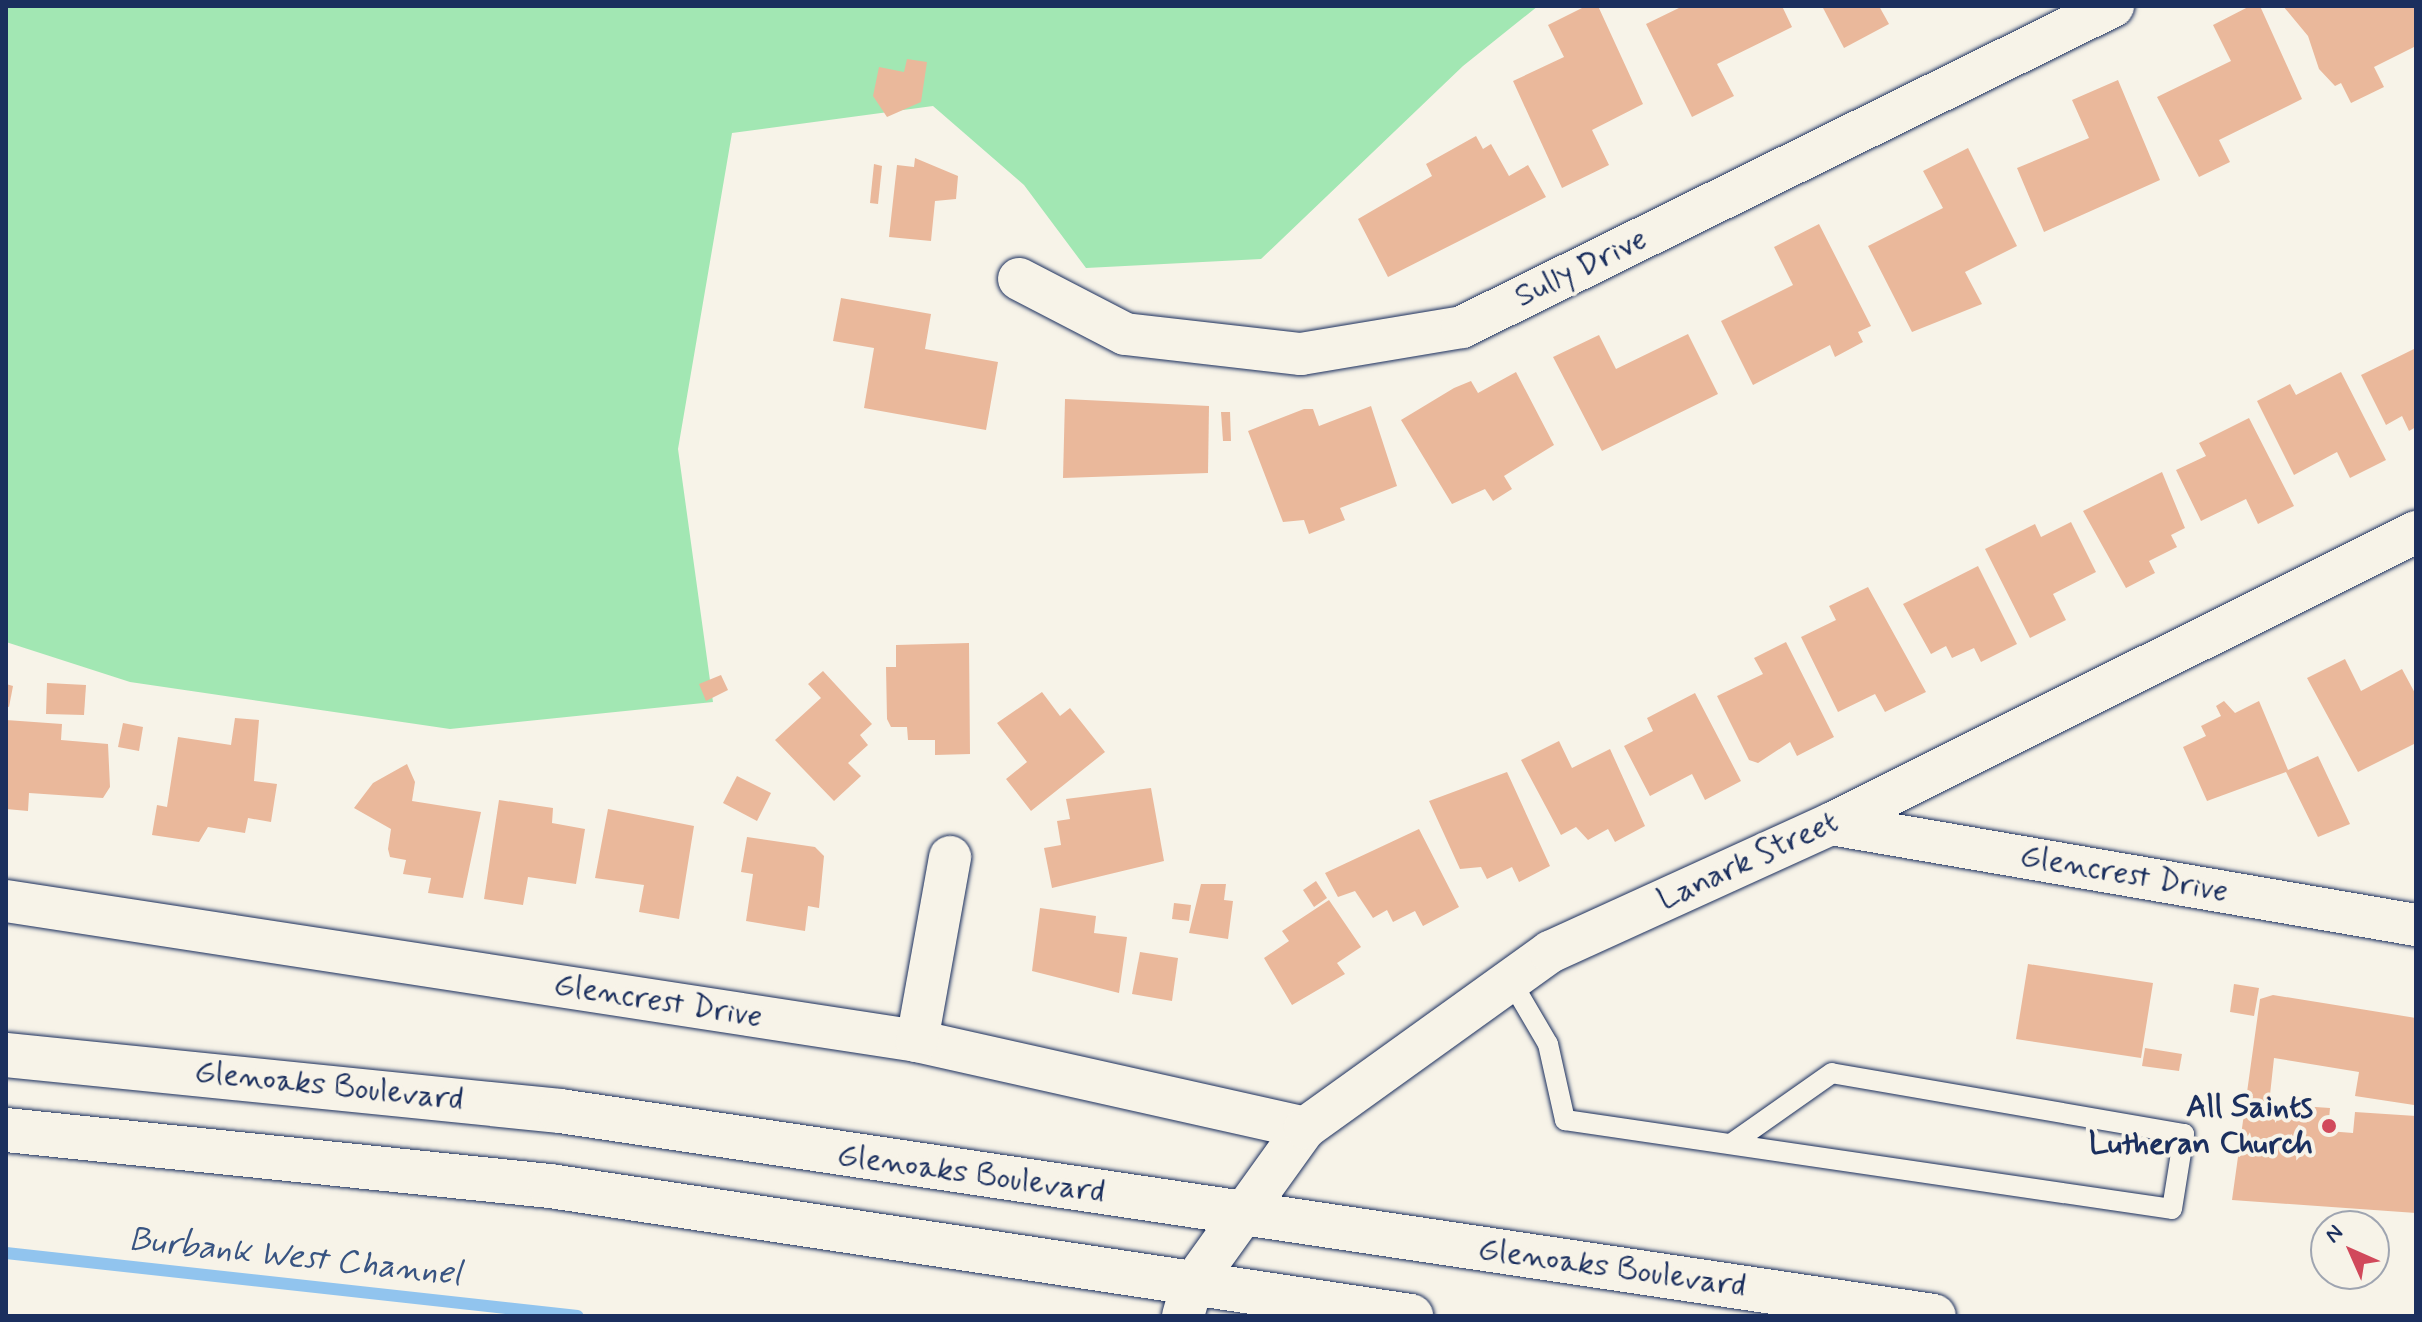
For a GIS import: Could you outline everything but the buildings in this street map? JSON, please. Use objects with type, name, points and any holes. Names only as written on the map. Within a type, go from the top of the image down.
[{"type":"main road","name":"Glenoaks Boulevard","points":[[6,1055],[560,1111],[1934,1316]]},
{"type":"main road","points":[[6,1130],[550,1186],[1187,1300],[1411,1316]]},
{"type":"street","name":"Sully Drive","points":[[1019,279],[1125,334],[1301,354],[1462,327],[2113,6]]},
{"type":"street","name":"Lanark Street","points":[[1187,1300],[1240,1213],[1305,1128],[1550,952],[1831,824],[2416,532]]},
{"type":"street","name":"Glencrest Drive","points":[[1831,824],[2416,925]]},
{"type":"street","points":[[917,1041],[950,857]]},
{"type":"street","name":"Glencrest Drive","points":[[6,901],[917,1041],[1305,1128]]},
{"type":"lane","points":[[1511,981],[1548,1044],[1565,1120],[2172,1209],[2184,1134],[1832,1073],[1731,1144]]},
{"type":"green space","points":[[6,6],[1538,6],[1463,66],[1261,259],[1086,268],[1024,185],[933,106],[732,133],[678,449],[713,702],[450,729],[130,682],[6,642]]},
{"type":"waterway","name":"Burbank West Channel","points":[[6,1253],[578,1316]]},
{"type":"place","name":"All Saints Lutheran Church","points":[[2329,1126]]}]
